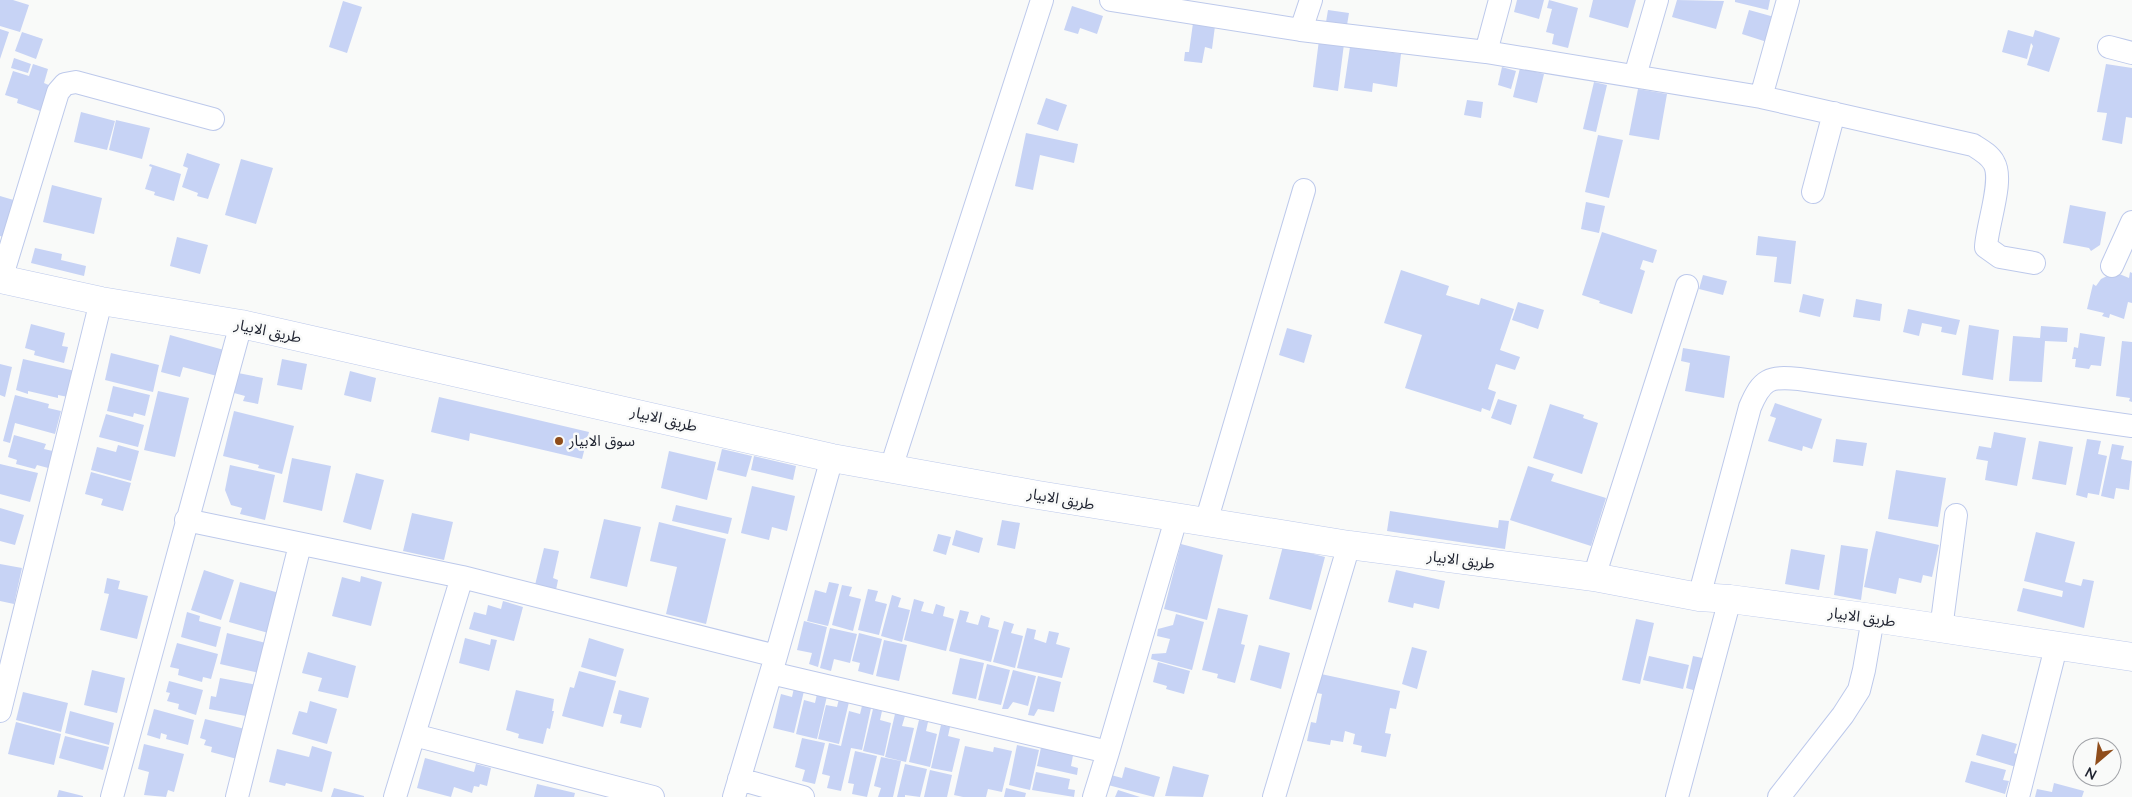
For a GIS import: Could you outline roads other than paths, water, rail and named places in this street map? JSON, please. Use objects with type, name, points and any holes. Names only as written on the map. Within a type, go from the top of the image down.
[{"type":"main road","name":"طريق الابيار","points":[[1,279],[101,301],[241,324],[832,458],[1176,519],[1206,522],[1349,546],[1594,577],[1699,596],[1730,598],[1872,618],[2132,657]]},
{"type":"street","points":[[891,468],[1042,0]]},
{"type":"street","points":[[1111,0],[1301,30],[1486,52],[1761,97],[1974,146],[1986,153],[1995,163],[1997,174],[1986,247],[2000,257],[2034,263]]},
{"type":"street","points":[[1301,30],[1311,0]]},
{"type":"street","points":[[1486,52],[1500,0]]},
{"type":"street","points":[[1635,76],[1657,0]]},
{"type":"street","points":[[1761,97],[1788,0]]},
{"type":"street","points":[[2109,47],[2132,53]]},
{"type":"street","points":[[1,279],[58,92],[65,84],[76,82],[214,119]]},
{"type":"street","points":[[1812,192],[1834,113]]},
{"type":"street","points":[[1206,522],[1304,190]]},
{"type":"street","points":[[2112,266],[2132,222]]},
{"type":"street","points":[[1594,577],[1687,286]]},
{"type":"street","points":[[0,711],[101,301]]},
{"type":"street","points":[[112,797],[241,324]]},
{"type":"street","points":[[1699,596],[1750,407],[1758,390],[1765,381],[1780,377],[1799,379],[2132,426]]},
{"type":"street","points":[[803,797],[737,788],[774,665],[832,458]]},
{"type":"street","points":[[1941,629],[1956,515]]},
{"type":"street","points":[[1094,797],[1176,519]]},
{"type":"street","points":[[186,520],[462,577],[774,665],[1108,752]]},
{"type":"street","points":[[237,797],[300,545]]},
{"type":"street","points":[[1274,797],[1349,546]]},
{"type":"street","points":[[395,797],[462,577]]},
{"type":"street","points":[[1677,797],[1730,598]]},
{"type":"street","points":[[1779,797],[1843,715],[1859,690],[1872,618]]},
{"type":"street","points":[[2018,797],[2056,647]]},
{"type":"street","points":[[414,734],[653,797]]},
{"type":"place","name":"سوق الابيار","points":[[559,441]]}]
